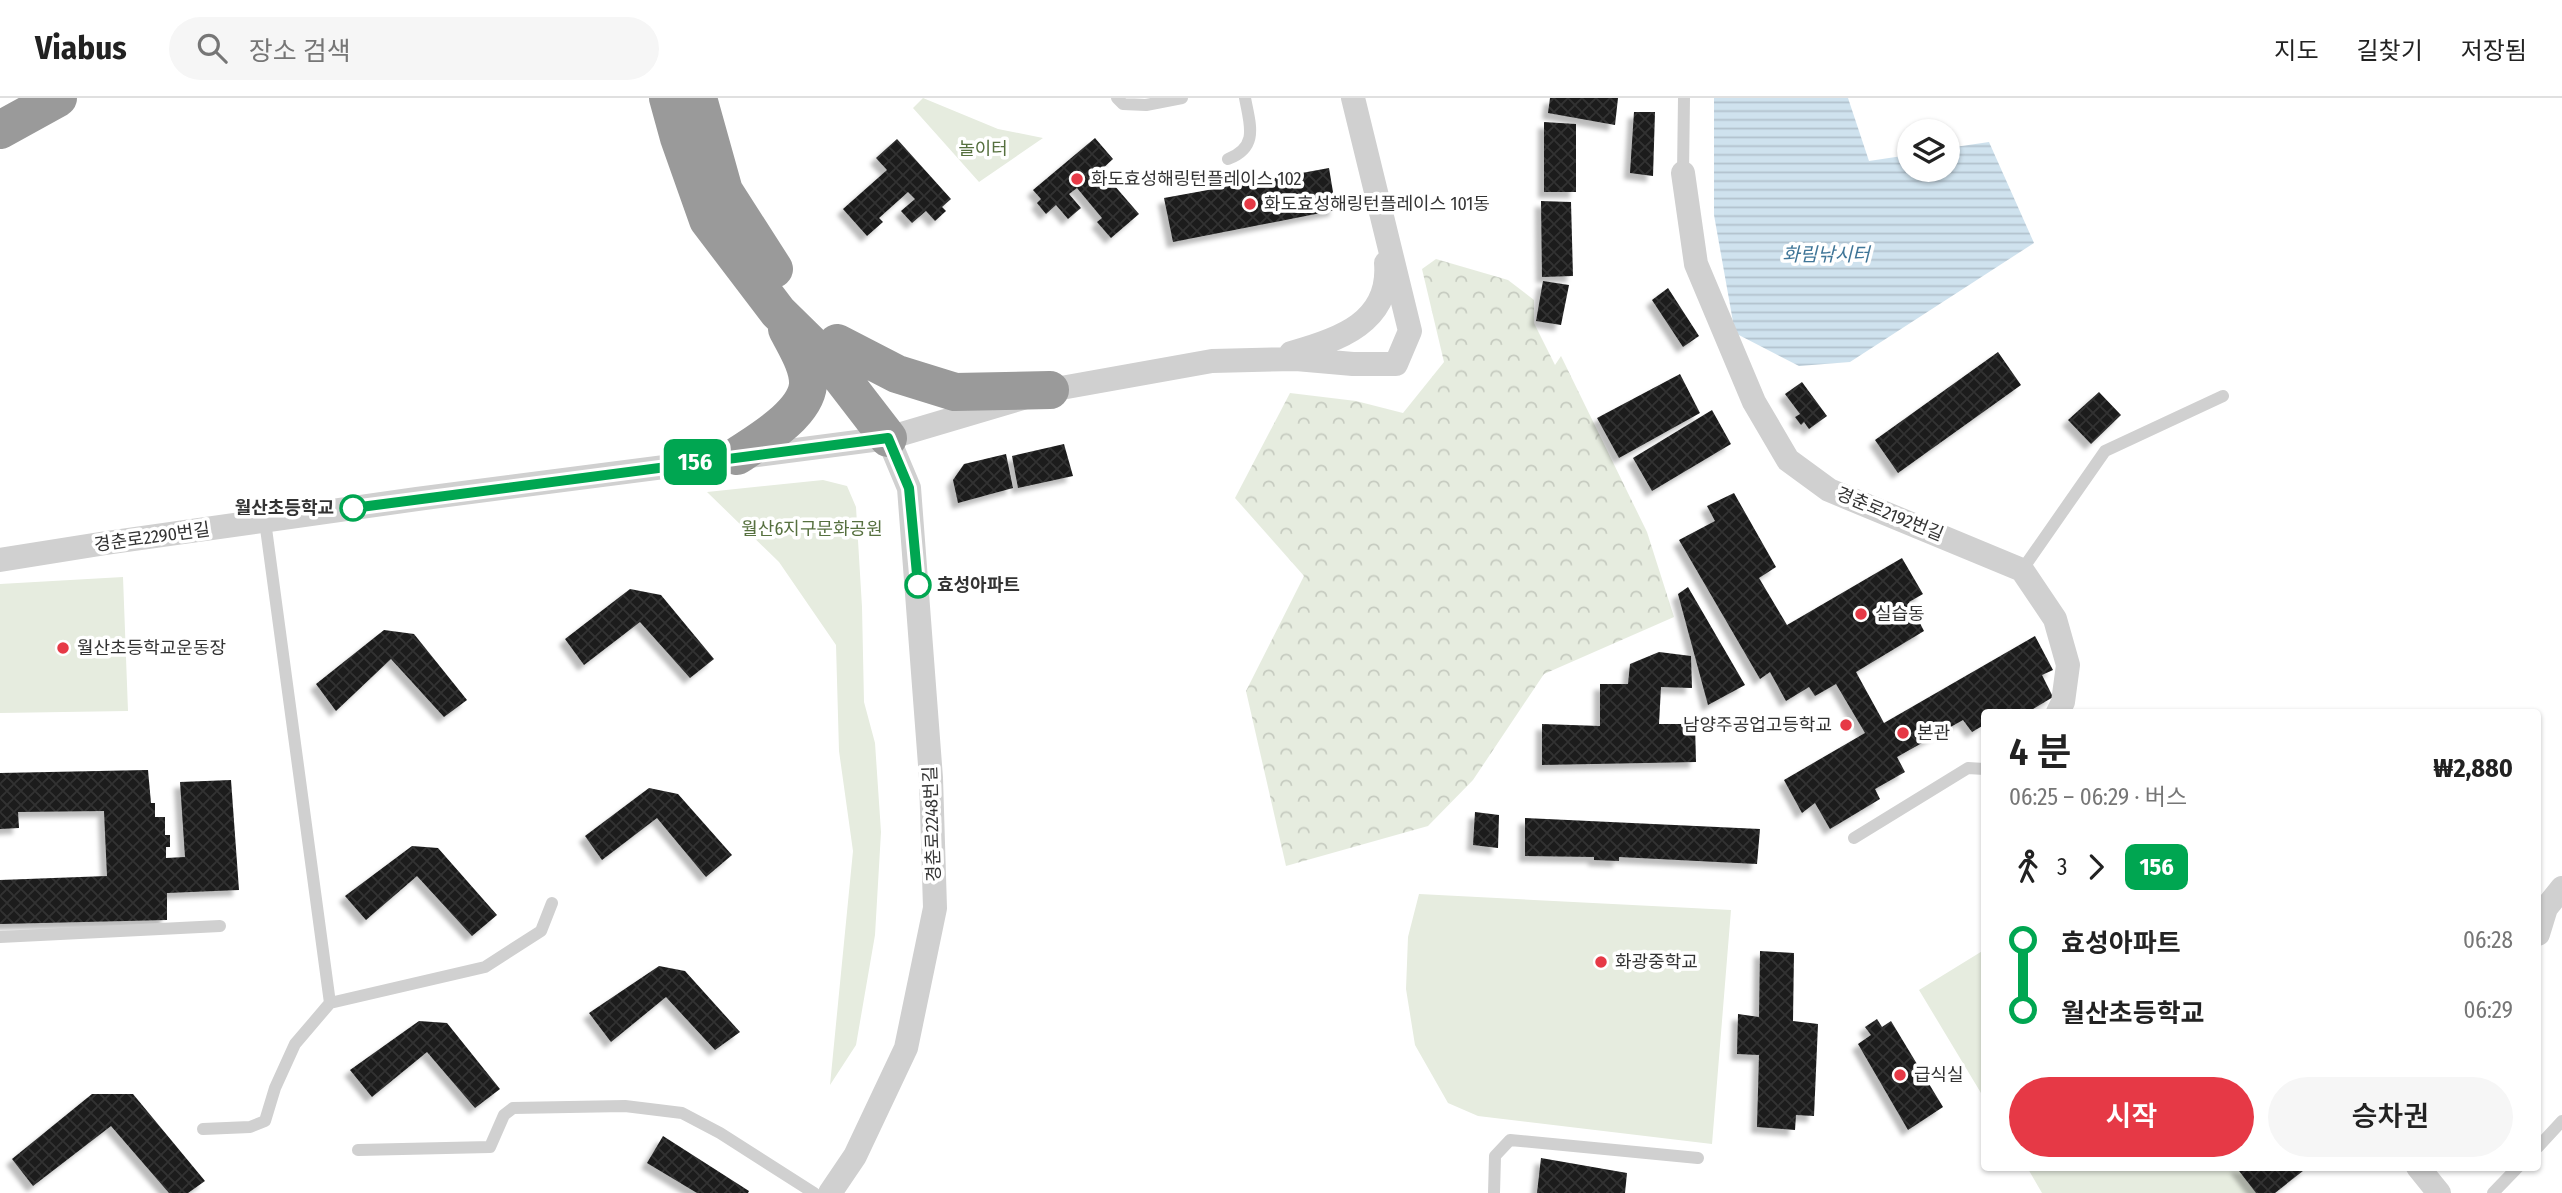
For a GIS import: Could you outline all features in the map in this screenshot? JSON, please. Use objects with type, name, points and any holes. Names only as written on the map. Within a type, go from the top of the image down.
[{"type":"highway","points":[[668,98],[708,220],[778,312],[831,364],[888,438]]},
{"type":"highway","points":[[698,98],[724,191],[777,273],[837,343],[888,438]]},
{"type":"highway","points":[[0,130],[57,99]]},
{"type":"highway","points":[[737,456],[783,424],[800,403],[808,385],[804,365],[778,312]]},
{"type":"highway","points":[[837,343],[897,374],[955,392],[1050,390]]},
{"type":"street","points":[[1270,359],[1396,364],[1410,331],[1353,98]]},
{"type":"street","name":"경춘로2192번길","points":[[1682,173],[1696,264],[1754,402],[1788,460],[1829,490],[2022,570]]},
{"type":"street","points":[[1270,359],[1317,346],[1352,332],[1377,307],[1387,282],[1383,220]]},
{"type":"street","name":"경춘로2290번길","points":[[0,561],[106,543],[737,456],[888,438],[1050,390],[1212,361],[1270,359]]},
{"type":"street","name":"경춘로2248번길","points":[[830,1193],[855,1156],[906,1048],[935,908],[932,778],[909,488],[888,438]]},
{"type":"street","points":[[2022,570],[2055,620],[2068,665],[2063,702],[2060,709]]},
{"type":"street","points":[[2541,924],[2546,908],[2562,888]]},
{"type":"street","points":[[2421,1171],[2439,1193]]},
{"type":"lane","points":[[1117,98],[1123,104],[1146,105],[1182,98]]},
{"type":"lane","points":[[1228,159],[1241,154],[1248,144],[1251,128],[1245,98]]},
{"type":"lane","points":[[1682,173],[1684,98]]},
{"type":"lane","points":[[2022,570],[2105,451],[2223,396]]},
{"type":"lane","points":[[265,521],[330,1003]]},
{"type":"lane","points":[[1854,838],[1968,768],[1981,769]]},
{"type":"lane","points":[[203,1129],[250,1127],[265,1121],[275,1088],[295,1044],[330,1003],[485,967],[541,932],[552,903]]},
{"type":"lane","points":[[0,937],[220,926]]},
{"type":"lane","points":[[358,1150],[490,1147],[504,1115],[513,1108],[625,1106],[682,1113],[720,1133],[814,1193]]},
{"type":"lane","points":[[2541,1144],[2562,1121]]},
{"type":"lane","points":[[1494,1193],[1495,1156],[1510,1140],[1698,1158]]},
{"type":"lane","points":[[2493,1193],[2514,1171]]},
{"type":"green space","name":"놀이터","points":[[923,98],[998,129],[1043,138],[979,182],[913,108]]},
{"type":"green space","points":[[1436,259],[1508,280],[1534,300],[1534,323],[1555,365],[1561,356],[1647,532],[1674,617],[1544,674],[1473,780],[1428,826],[1286,866],[1246,691],[1304,576],[1235,498],[1290,393],[1356,401],[1403,413],[1444,362],[1422,269]]},
{"type":"green space","name":"월산6지구문화공원","points":[[823,480],[847,486],[856,507],[864,702],[875,743],[881,832],[875,935],[856,1045],[830,1085],[853,851],[839,751],[836,645],[779,562],[707,492]]},
{"type":"green space","name":"월산초등학교운동장","points":[[123,577],[128,711],[0,713],[0,584]]},
{"type":"green space","points":[[1419,894],[1731,910],[1712,1144],[1478,1116],[1448,1103],[1415,1045],[1406,989],[1408,937]]},
{"type":"green space","points":[[1981,952],[1981,1093],[1919,990]]},
{"type":"green space","points":[[2029,1171],[2239,1171],[2256,1193],[2042,1193]]},
{"type":"water","name":"화림낚시터","points":[[1714,98],[1848,98],[1869,161],[1897,157],[1897,182],[1960,182],[1960,146],[1989,142],[2034,243],[1850,362],[1799,366],[1735,333],[1714,215]]},
{"type":"building","points":[[1550,98],[1618,98],[1615,125],[1548,113]]},
{"type":"building","points":[[1634,112],[1655,112],[1653,176],[1630,173]]},
{"type":"building","points":[[1544,122],[1576,124],[1576,192],[1544,192]]},
{"type":"building","name":"화도효성해링턴플레이스 102","points":[[1095,138],[1113,159],[1101,170],[1139,214],[1111,238],[1097,222],[1102,218],[1077,188],[1069,194],[1081,208],[1068,219],[1056,205],[1046,214],[1037,203],[1041,199],[1033,190]]},
{"type":"building","points":[[897,139],[951,199],[942,207],[946,211],[935,221],[926,211],[912,223],[901,211],[915,199],[908,192],[879,218],[883,222],[867,236],[843,209],[887,170],[876,158]]},
{"type":"building","name":"화도효성해링턴플레이스 101동","points":[[1329,168],[1336,210],[1173,242],[1164,198]]},
{"type":"building","points":[[1541,201],[1571,202],[1573,276],[1542,277]]},
{"type":"building","points":[[1543,281],[1569,285],[1561,325],[1536,321]]},
{"type":"building","points":[[1668,288],[1699,336],[1683,347],[1652,300]]},
{"type":"building","points":[[1998,352],[2021,385],[1898,473],[1875,440]]},
{"type":"building","points":[[1680,374],[1700,413],[1619,458],[1597,418]]},
{"type":"building","points":[[1802,382],[1827,416],[1809,429],[1804,422],[1801,425],[1795,417],[1800,414],[1785,394]]},
{"type":"building","points":[[2099,392],[2121,415],[2091,444],[2068,420]]},
{"type":"building","points":[[1712,410],[1731,444],[1652,491],[1633,458]]},
{"type":"building","points":[[1064,444],[1073,476],[1018,488],[1012,456]]},
{"type":"building","points":[[1006,454],[1013,488],[958,503],[953,480],[964,464]]},
{"type":"building","name":"실습동","points":[[1734,493],[1776,567],[1759,578],[1787,625],[1902,558],[1923,594],[1909,602],[1924,631],[1856,672],[1884,723],[2035,636],[2053,670],[2042,675],[2053,697],[2033,709],[1981,709],[1981,727],[1972,732],[1963,720],[1897,757],[1905,772],[1875,789],[1880,799],[1830,829],[1815,803],[1802,813],[1784,780],[1865,733],[1836,684],[1815,696],[1809,687],[1786,701],[1770,672],[1760,679],[1679,540],[1715,521],[1707,506]]},
{"type":"building","points":[[1688,587],[1745,685],[1708,705],[1678,594]]},
{"type":"building","points":[[630,589],[661,595],[714,659],[690,678],[640,622],[584,665],[565,639]]},
{"type":"building","points":[[384,630],[414,634],[467,700],[444,717],[391,659],[336,711],[316,684]]},
{"type":"building","points":[[1659,652],[1691,656],[1692,688],[1661,687],[1659,724],[1695,724],[1696,762],[1542,765],[1542,724],[1600,726],[1600,684],[1628,684],[1630,664]]},
{"type":"building","points":[[148,770],[155,817],[165,817],[165,835],[170,835],[166,858],[185,857],[180,782],[231,780],[239,890],[167,893],[167,920],[0,924],[0,880],[107,876],[104,811],[18,812],[19,828],[0,829],[0,773]]},
{"type":"building","points":[[649,788],[678,794],[732,855],[706,877],[657,818],[602,860],[585,836]]},
{"type":"building","points":[[1475,812],[1499,815],[1498,848],[1473,845]]},
{"type":"building","points":[[1525,818],[1760,829],[1757,864],[1619,857],[1619,861],[1594,860],[1594,857],[1525,856]]},
{"type":"building","points":[[412,846],[438,848],[497,915],[472,936],[417,876],[366,920],[345,896]]},
{"type":"building","points":[[1760,951],[1794,953],[1793,1021],[1818,1024],[1814,1116],[1796,1115],[1795,1130],[1757,1127],[1759,1055],[1737,1054],[1738,1014],[1759,1017]]},
{"type":"building","points":[[659,966],[685,971],[740,1032],[715,1050],[666,997],[611,1042],[589,1013]]},
{"type":"building","name":"급식실","points":[[1877,1019],[1882,1027],[1891,1021],[1943,1107],[1908,1130],[1858,1044],[1871,1035],[1865,1027]]},
{"type":"building","points":[[419,1021],[447,1023],[500,1089],[475,1108],[427,1052],[372,1097],[350,1070]]},
{"type":"building","points":[[92,1094],[133,1094],[205,1181],[188,1193],[169,1193],[111,1126],[33,1186],[12,1159]]},
{"type":"building","points":[[663,1136],[749,1191],[748,1193],[697,1193],[647,1163]]},
{"type":"building","points":[[1541,1158],[1627,1173],[1625,1193],[1537,1193]]},
{"type":"building","points":[[2239,1171],[2303,1171],[2275,1193],[2256,1193]]},
{"type":"bus line","name":"156","points":[[353,508],[888,438],[909,488],[918,585]]},
{"type":"place","name":"화도효성해링턴플레이스 102","points":[[1077,179]]},
{"type":"place","name":"화도효성해링턴플레이스 101동","points":[[1250,204]]},
{"type":"place","name":"월산초등학교","points":[[353,508]]},
{"type":"place","name":"효성아파트","points":[[918,585]]},
{"type":"place","name":"실습동","points":[[1861,614]]},
{"type":"place","name":"월산초등학교운동장","points":[[63,648]]},
{"type":"place","name":"남양주공업고등학교","points":[[1846,725]]},
{"type":"place","name":"본관","points":[[1903,733]]},
{"type":"place","name":"화광중학교","points":[[1601,962]]},
{"type":"place","name":"급식실","points":[[1900,1075]]}]
